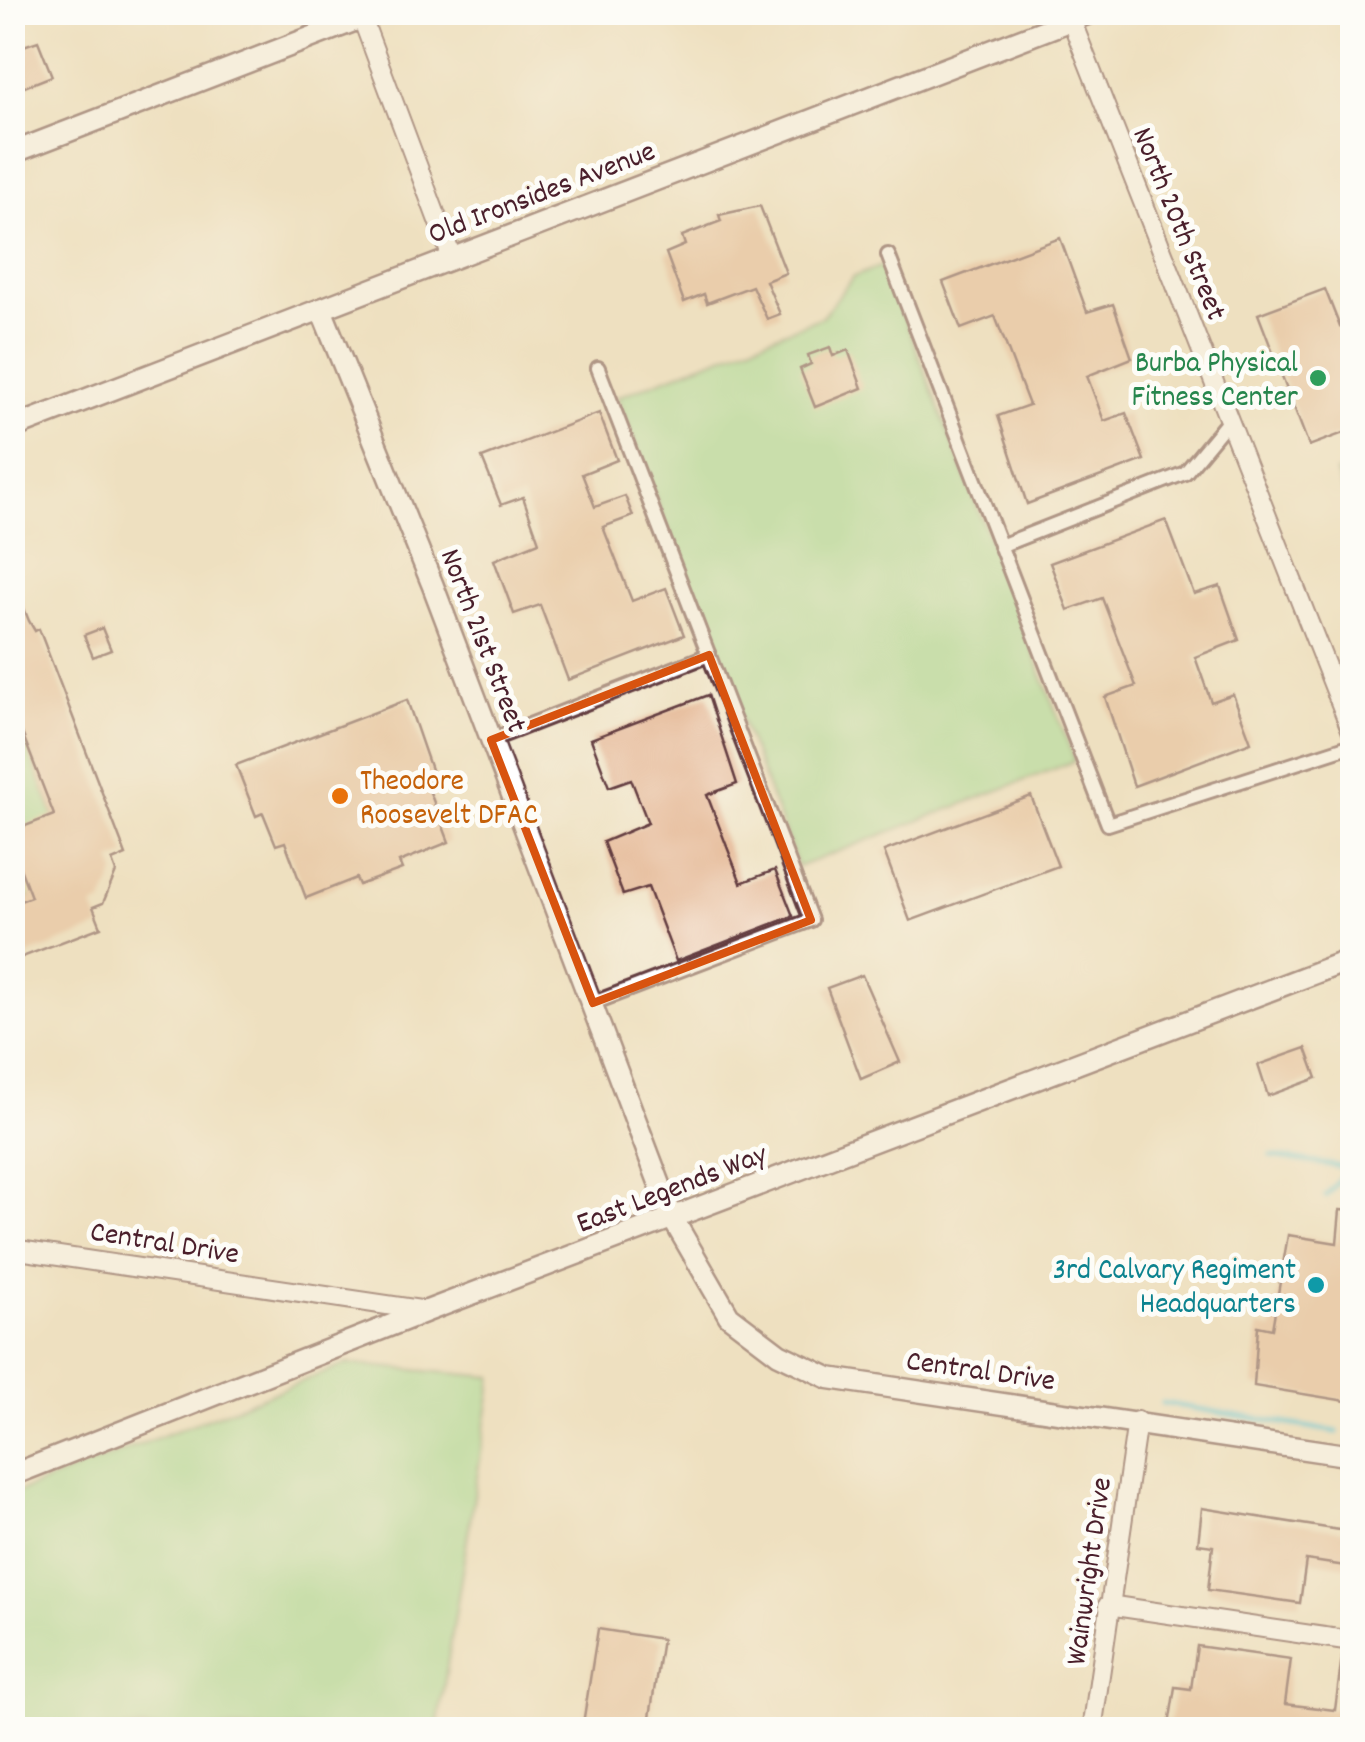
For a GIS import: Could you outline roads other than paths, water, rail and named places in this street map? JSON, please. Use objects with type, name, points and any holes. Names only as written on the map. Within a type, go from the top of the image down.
[{"type":"street","name":"Old Ironsides Avenue","points":[[12,428],[1070,17],[1092,12]]},
{"type":"street","points":[[12,153],[369,15],[452,258]]},
{"type":"street","name":"North 20th Street","points":[[1070,17],[1352,732]]},
{"type":"street","points":[[888,256],[1108,824],[1352,744]]},
{"type":"street","name":"North 21st Street","points":[[321,310],[491,740],[673,1219]]},
{"type":"street","points":[[592,1003],[811,920],[598,368]]},
{"type":"street","points":[[1000,546],[1185,473],[1229,420]]},
{"type":"street","points":[[491,740],[709,655]]},
{"type":"street","name":"East Legends Way","points":[[12,1475],[427,1311],[1352,958]]},
{"type":"street","name":"Central Drive","points":[[673,1219],[729,1316],[779,1354],[829,1378],[1352,1456]]},
{"type":"street","name":"Central Drive","points":[[12,1249],[427,1311]]},
{"type":"street","name":"Wainwright Drive","points":[[1092,1730],[1137,1421]]},
{"type":"street","points":[[1108,1605],[1352,1641]]},
{"type":"waterway","points":[[1271,1156],[1349,1168]]},
{"type":"waterway","points":[[1326,1196],[1352,1165]]},
{"type":"waterway","points":[[1162,1403],[1337,1432]]},
{"type":"place","name":"Burba Physical Fitness Center","points":[[1318,378]]},
{"type":"place","name":"Theodore Roosevelt DFAC","points":[[340,796]]},
{"type":"place","name":"3rd Calvary Regiment Headquarters","points":[[1316,1285]]}]
